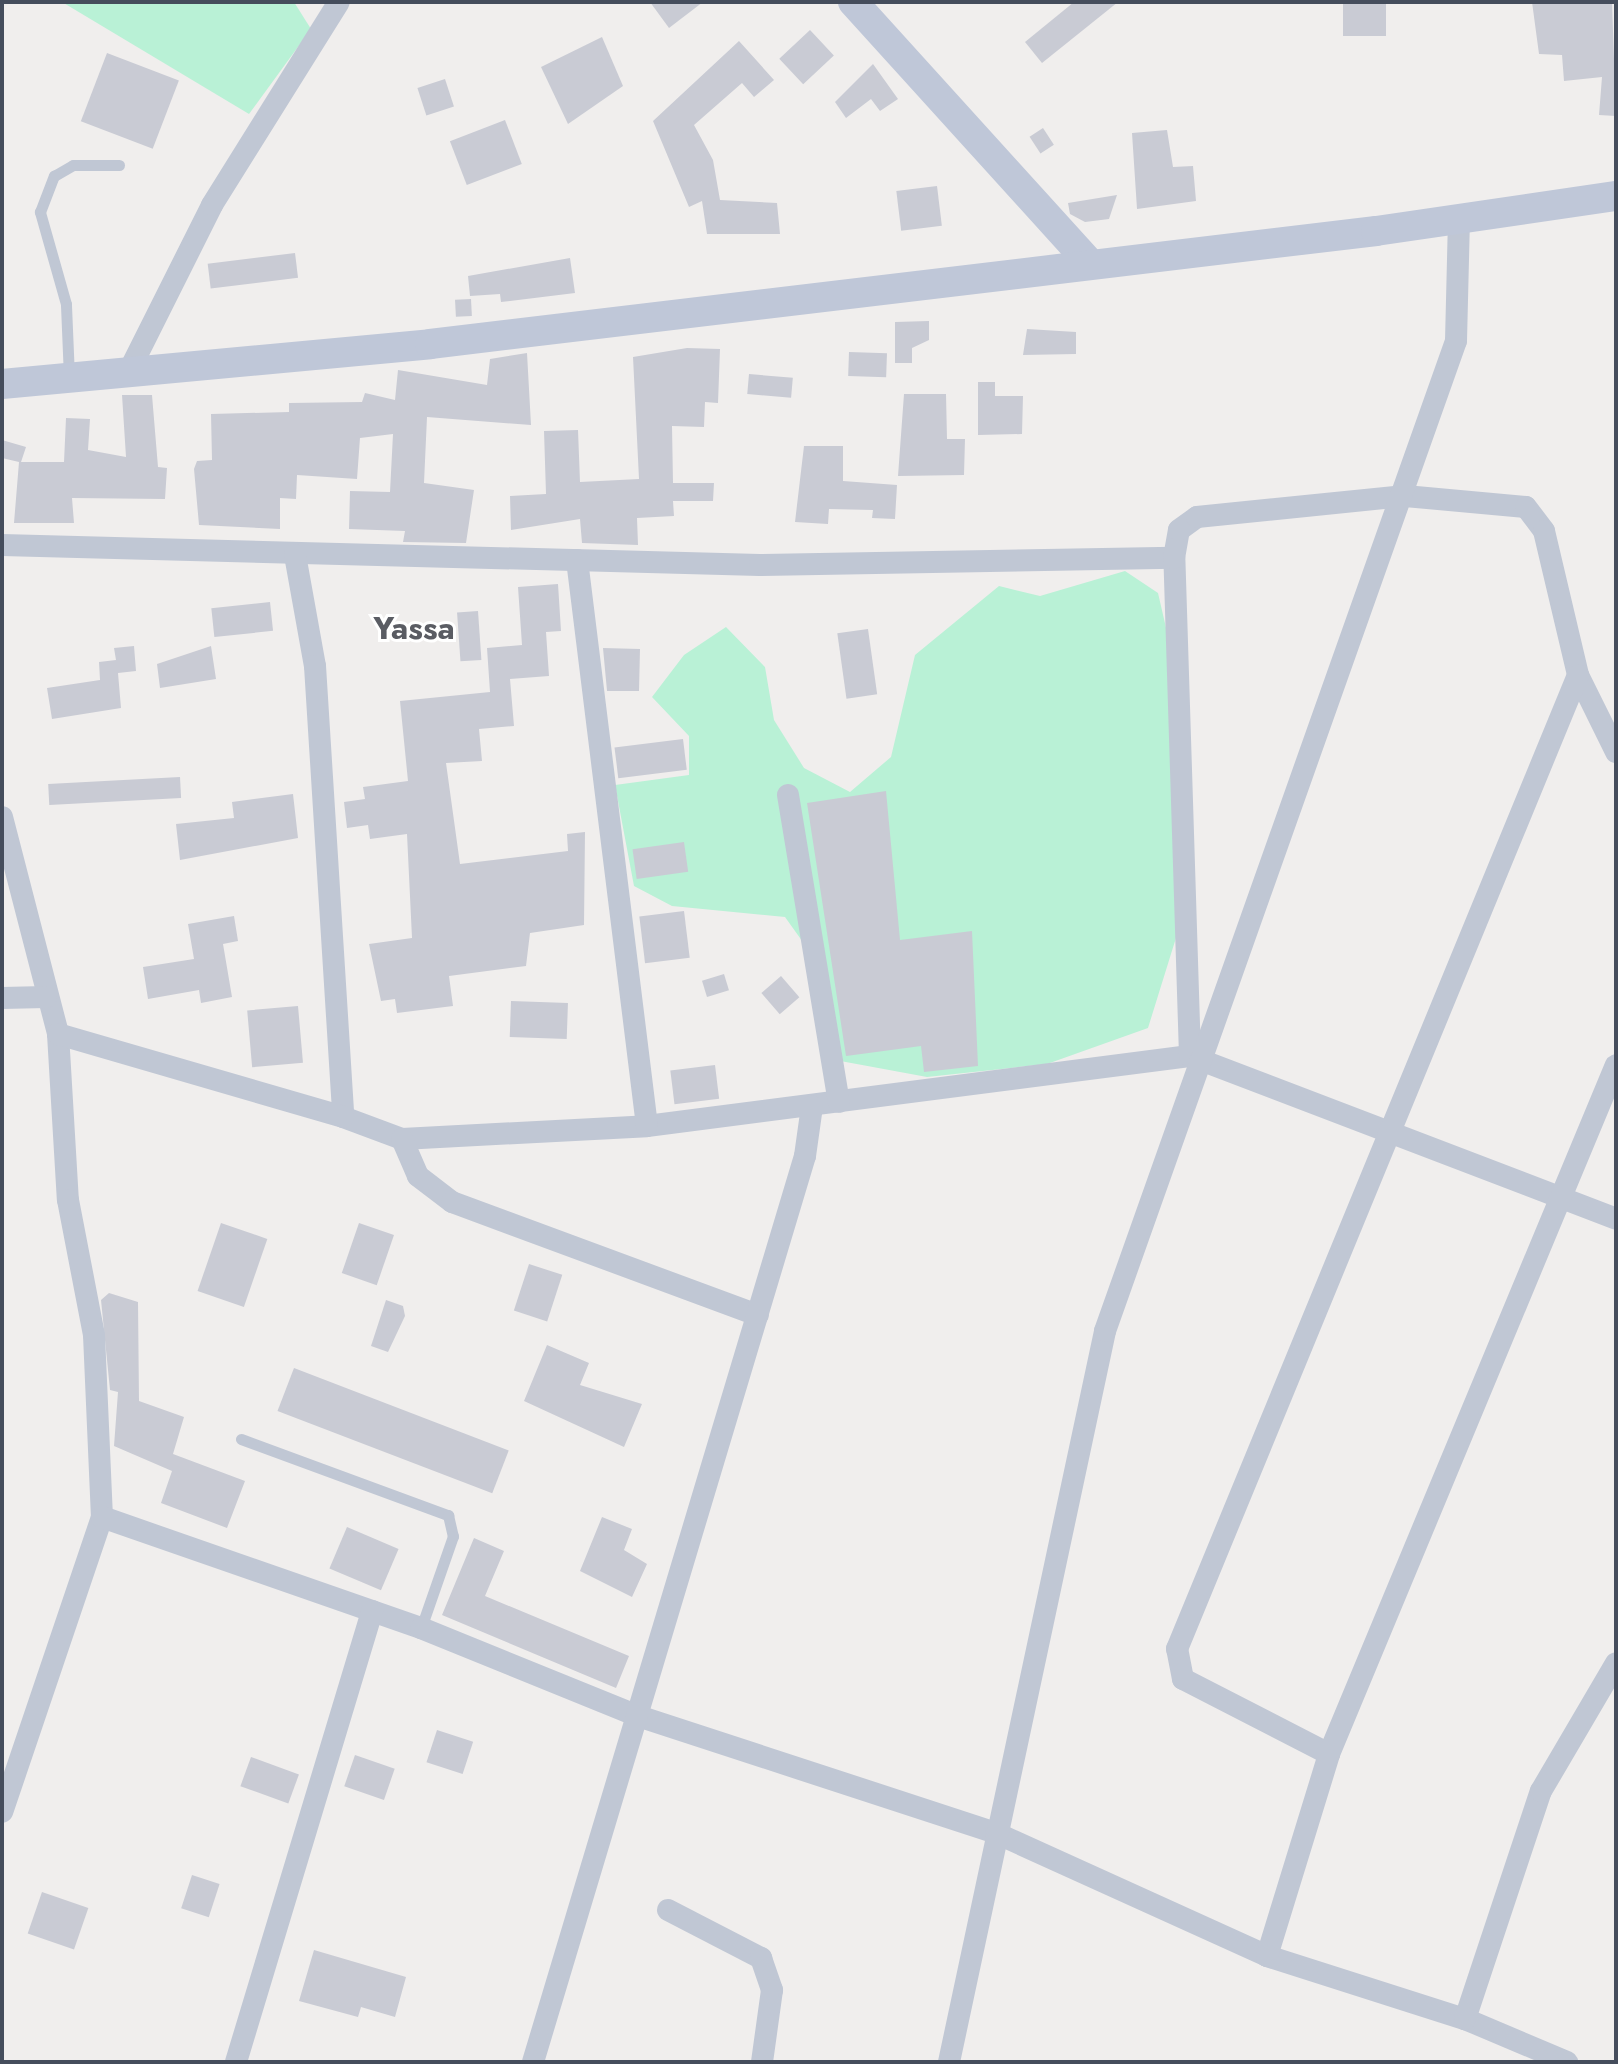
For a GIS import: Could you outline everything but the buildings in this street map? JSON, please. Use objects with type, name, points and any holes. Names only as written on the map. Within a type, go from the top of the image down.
[{"type":"main road","points":[[853,2],[1088,261]]},
{"type":"main road","points":[[2,384],[127,375],[1616,196]]},
{"type":"street","points":[[127,375],[212,205],[339,2]]},
{"type":"street","points":[[949,2062],[1105,1331],[1197,1058],[1405,496],[1456,341],[1459,216]]},
{"type":"street","points":[[1197,1058],[1174,558],[1179,530],[1197,517],[1405,496],[1526,507],[1536,516],[1578,675],[1616,752]]},
{"type":"street","points":[[2,545],[577,560],[1174,558]]},
{"type":"street","points":[[295,555],[315,666],[343,1117]]},
{"type":"street","points":[[577,560],[647,1126]]},
{"type":"street","points":[[1329,1754],[1183,1679],[1177,1649],[1578,675]]},
{"type":"street","points":[[788,795],[839,1102]]},
{"type":"street","points":[[2,817],[58,1034],[68,1200],[94,1335],[102,1517],[11,1741],[2,1812]]},
{"type":"street","points":[[2,998],[46,997]]},
{"type":"street","points":[[58,1034],[343,1117],[402,1139],[647,1126],[1197,1058],[1393,1130],[1616,1219]]},
{"type":"street","points":[[1267,1956],[1329,1754],[1564,1198],[1616,1065]]},
{"type":"street","points":[[533,2062],[805,1156],[812,1106]]},
{"type":"street","points":[[402,1139],[418,1176],[452,1202],[758,1315]]},
{"type":"street","points":[[102,1517],[421,1628],[638,1716],[996,1833],[1267,1956],[1465,2019],[1567,2062]]},
{"type":"street","points":[[236,2062],[372,1611]]},
{"type":"street","points":[[1465,2019],[1541,1791],[1616,1663]]},
{"type":"street","points":[[668,1910],[761,1958],[772,1990],[762,2062]]},
{"type":"lane","points":[[69,378],[66,304],[40,212],[54,176],[73,165],[119,165]]},
{"type":"lane","points":[[241,1439],[448,1515],[453,1536],[421,1628]]},
{"type":"green space","points":[[62,2],[294,2],[311,29],[249,114]]},
{"type":"green space","points":[[1125,571],[1158,593],[1173,658],[1180,925],[1148,1028],[1047,1064],[927,1077],[835,1060],[815,959],[785,917],[672,906],[634,886],[615,785],[689,775],[689,736],[652,697],[684,655],[726,627],[765,667],[774,720],[804,768],[850,792],[891,757],[915,655],[999,586],[1040,596]]},
{"type":"district","name":"Yassa","points":[[414,628]]}]
